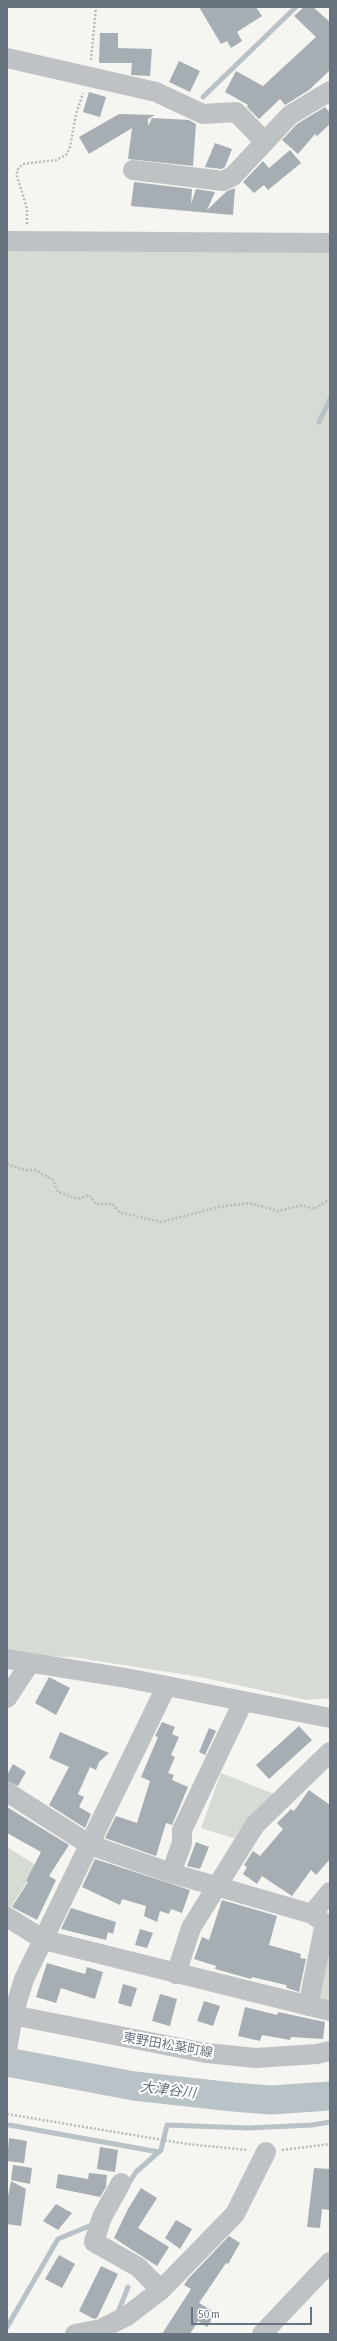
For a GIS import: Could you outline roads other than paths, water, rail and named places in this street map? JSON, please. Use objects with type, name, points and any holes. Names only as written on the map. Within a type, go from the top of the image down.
[{"type":"street","points":[[7,58],[156,92],[204,114],[236,112],[265,142]]},
{"type":"street","points":[[133,170],[224,181],[233,176],[290,115],[330,91]]},
{"type":"street","points":[[7,241],[330,243]]},
{"type":"street","points":[[7,1659],[126,1678],[330,1718]]},
{"type":"street","points":[[7,1698],[30,1663]]},
{"type":"street","points":[[7,2050],[11,2016],[24,1979],[166,1687]]},
{"type":"street","points":[[171,1873],[182,1843],[182,1830],[244,1702]]},
{"type":"street","points":[[176,1974],[191,1928],[215,1887],[255,1825],[330,1752]]},
{"type":"street","points":[[7,1792],[90,1845],[171,1873],[322,1921]]},
{"type":"street","points":[[308,2006],[322,1921],[330,1892]]},
{"type":"street","points":[[7,1917],[44,1940],[330,2011]]},
{"type":"street","name":"東野田松葉町線","points":[[11,2016],[206,2053],[256,2058],[317,2054],[330,2051]]},
{"type":"street","points":[[75,2334],[101,2330],[127,2316],[161,2290],[236,2214],[266,2152]]},
{"type":"street","points":[[121,2183],[102,2217],[94,2242],[138,2267],[161,2290]]},
{"type":"street","points":[[262,2334],[328,2267]]},
{"type":"waterway","points":[[203,97],[296,7]]},
{"type":"waterway","points":[[319,422],[330,399]]},
{"type":"waterway","name":"大津谷川","points":[[7,2062],[134,2086],[233,2097],[271,2100],[330,2096]]},
{"type":"waterway","points":[[127,2186],[136,2172],[161,2150],[167,2125],[248,2128],[312,2125],[330,2122]]},
{"type":"waterway","points":[[9,2125],[159,2152]]},
{"type":"waterway","points":[[7,2327],[58,2239],[94,2224]]},
{"type":"waterway","points":[[117,2315],[128,2287]]}]
